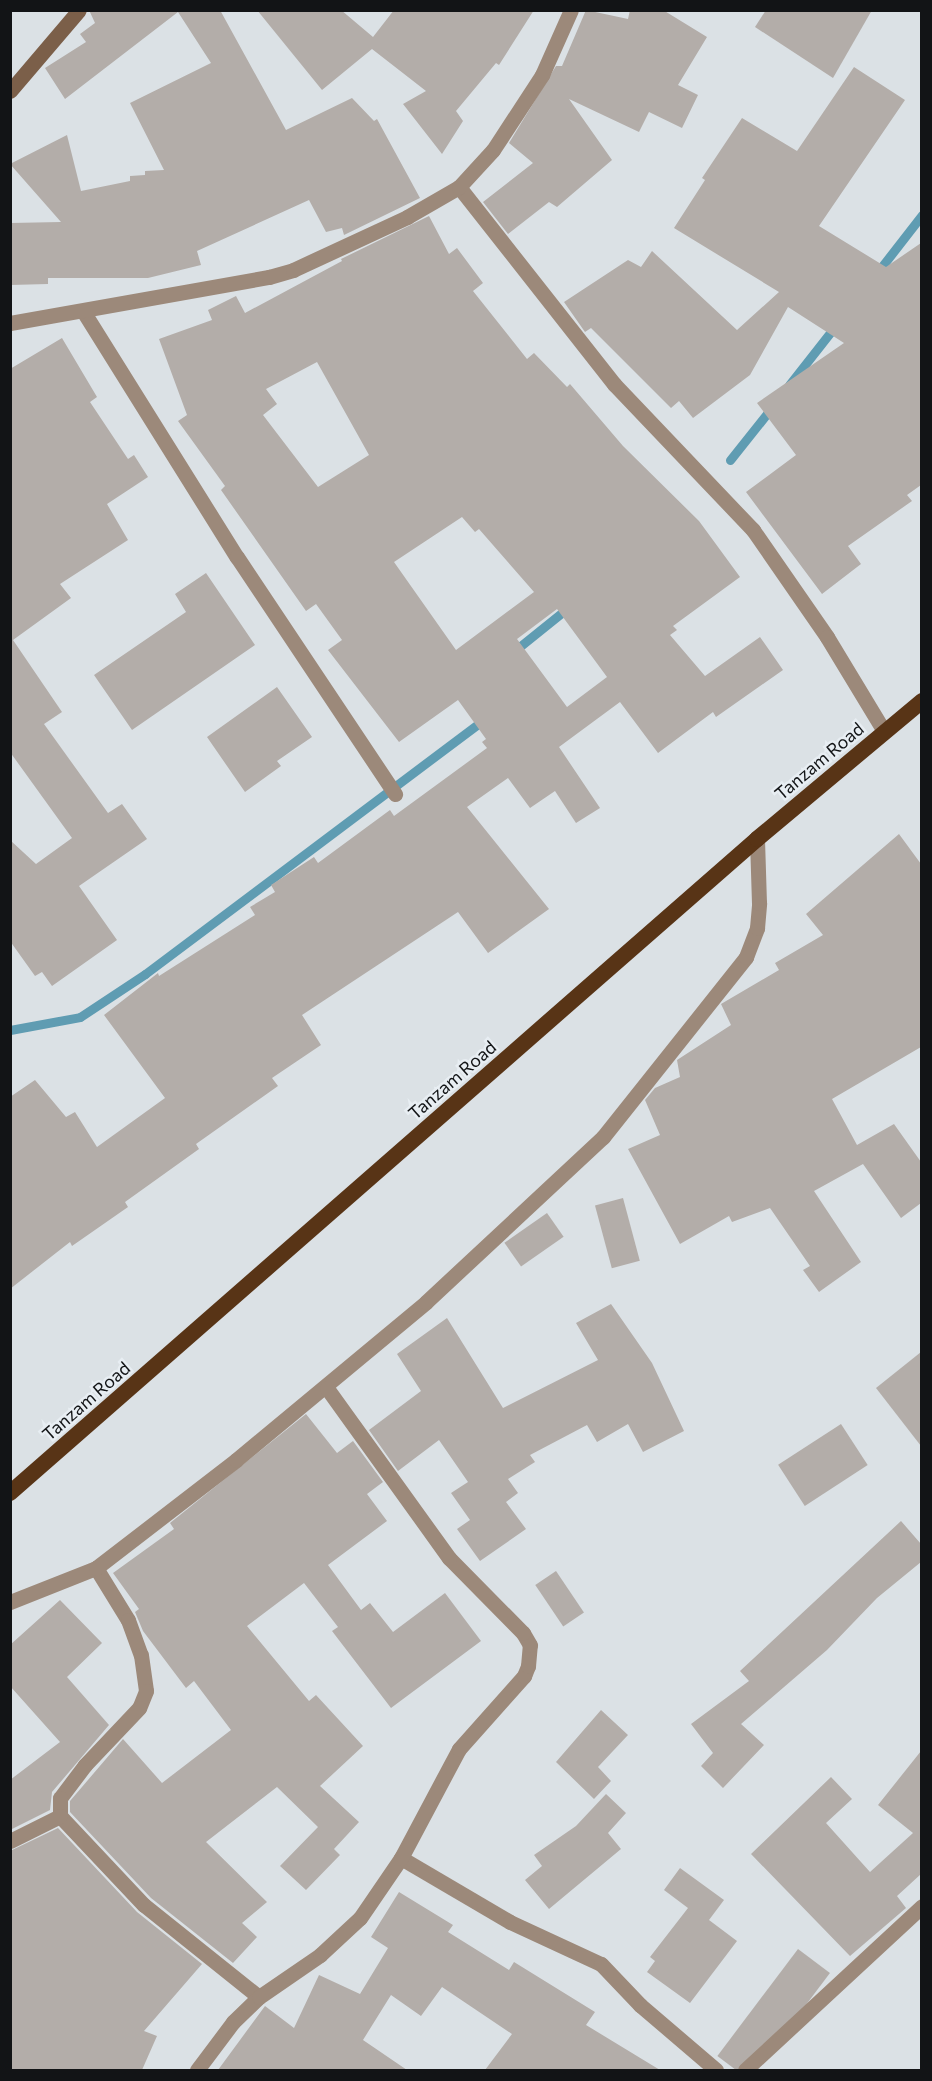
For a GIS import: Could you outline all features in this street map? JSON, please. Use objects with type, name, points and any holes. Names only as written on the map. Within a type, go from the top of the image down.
[{"type":"highway","name":"Tanzam Road","points":[[10,1493],[757,839],[921,701]]},
{"type":"main road","points":[[10,92],[79,10]]},
{"type":"street","points":[[10,323],[293,270],[407,217],[459,188],[515,119],[543,75],[571,10]]},
{"type":"street","points":[[459,188],[614,384],[688,464],[730,502],[789,579],[884,731]]},
{"type":"street","points":[[82,311],[237,557],[395,794]]},
{"type":"street","points":[[10,1602],[67,1582],[96,1568],[327,1388],[603,1137],[656,1074],[746,957],[757,928],[759,903],[757,839]]},
{"type":"street","points":[[197,2070],[233,2022],[259,1997],[320,1955],[360,1918],[401,1858],[459,1749],[524,1676],[530,1645],[523,1633],[448,1558],[327,1388]]},
{"type":"street","points":[[96,1568],[128,1620],[141,1655],[146,1691],[139,1708],[85,1765],[60,1798],[60,1816],[144,1905],[259,1997]]},
{"type":"street","points":[[10,1841],[60,1816]]},
{"type":"street","points":[[401,1858],[510,1922],[601,1964],[640,2005],[716,2070]]},
{"type":"street","points":[[744,2070],[921,1906]]},
{"type":"building","points":[[89,10],[220,10],[286,130],[352,98],[374,121],[377,119],[420,198],[344,235],[342,228],[326,232],[309,200],[197,251],[201,265],[148,278],[48,278],[48,284],[10,285],[10,223],[61,222],[10,164],[67,135],[81,191],[130,181],[130,176],[145,175],[145,171],[164,170],[130,103],[211,63],[178,12],[65,99],[45,68],[86,42],[80,34],[95,23]]},
{"type":"building","points":[[257,10],[341,10],[373,37],[394,10],[534,10],[499,65],[496,63],[456,111],[463,121],[442,154],[403,104],[426,91],[372,49],[322,90]]},
{"type":"building","points":[[586,10],[628,19],[630,10],[663,10],[707,37],[678,85],[698,95],[682,128],[649,112],[639,132],[569,99],[612,160],[557,207],[549,202],[508,234],[483,202],[533,163],[509,143],[556,66],[562,66]]},
{"type":"building","points":[[766,10],[872,10],[833,78],[755,27]]},
{"type":"building","points":[[854,67],[905,100],[819,226],[886,267],[921,243],[921,485],[907,495],[912,501],[848,546],[861,564],[822,594],[746,492],[796,455],[757,403],[844,343],[788,307],[750,375],[693,418],[679,401],[671,408],[591,328],[585,332],[564,302],[628,260],[641,267],[652,251],[737,330],[779,292],[674,228],[705,180],[702,178],[742,118],[797,151]]},
{"type":"building","points":[[429,216],[449,254],[457,248],[483,283],[473,291],[527,359],[534,353],[567,387],[570,384],[623,446],[699,521],[740,577],[673,626],[677,630],[670,635],[705,676],[760,637],[783,670],[716,717],[713,712],[658,753],[620,702],[559,747],[600,808],[576,823],[555,791],[530,808],[508,778],[467,807],[549,909],[488,953],[458,912],[302,1015],[321,1045],[272,1078],[278,1086],[196,1144],[199,1149],[125,1202],[128,1207],[72,1246],[70,1242],[10,1289],[10,1097],[35,1080],[66,1117],[75,1112],[97,1147],[165,1098],[104,1015],[158,973],[159,976],[255,915],[250,907],[275,892],[271,885],[314,857],[318,863],[390,810],[394,816],[487,748],[482,742],[486,739],[458,700],[399,742],[328,650],[342,640],[316,604],[306,611],[221,490],[225,486],[178,421],[187,415],[159,339],[212,320],[208,310],[236,296],[245,313],[342,261],[341,259]],"holes":[[[317,362],[369,455],[318,487],[263,415],[277,404],[266,389]],[[462,517],[475,532],[479,529],[534,592],[456,650],[394,562]],[[557,609],[607,677],[567,707],[517,639]]]},
{"type":"building","points":[[62,338],[97,397],[90,402],[128,459],[134,455],[148,477],[107,504],[128,540],[60,584],[71,598],[13,640],[62,712],[44,724],[108,813],[122,804],[147,839],[79,886],[117,940],[52,986],[42,972],[35,976],[10,941],[10,840],[36,864],[72,838],[10,752],[10,369]]},
{"type":"building","points":[[206,573],[255,645],[132,730],[94,675],[186,612],[175,594]]},
{"type":"building","points":[[277,687],[312,737],[277,761],[281,766],[245,792],[207,737]]},
{"type":"building","points":[[899,834],[921,864],[921,1047],[832,1099],[857,1145],[894,1124],[921,1162],[921,1203],[901,1218],[863,1164],[814,1191],[861,1262],[819,1292],[803,1270],[810,1266],[770,1208],[732,1222],[729,1216],[680,1244],[628,1149],[660,1135],[645,1100],[655,1088],[680,1077],[677,1060],[731,1025],[721,1004],[779,970],[775,963],[823,935],[806,914]]},
{"type":"building","points":[[623,1198],[640,1261],[612,1268],[595,1206]]},
{"type":"building","points":[[547,1213],[564,1237],[521,1267],[504,1243]]},
{"type":"building","points":[[611,1304],[652,1363],[684,1431],[643,1452],[628,1424],[597,1442],[587,1425],[530,1455],[535,1462],[508,1479],[518,1493],[506,1502],[526,1529],[480,1561],[457,1529],[470,1520],[451,1493],[468,1482],[439,1440],[398,1471],[369,1430],[421,1391],[397,1354],[447,1318],[503,1408],[598,1360],[576,1323]]},
{"type":"building","points":[[921,1352],[921,1446],[876,1388]]},
{"type":"building","points":[[306,1414],[337,1453],[353,1441],[383,1482],[367,1494],[387,1521],[328,1565],[361,1610],[370,1603],[393,1632],[445,1593],[481,1641],[391,1708],[332,1631],[338,1627],[304,1583],[247,1626],[309,1701],[316,1695],[363,1746],[320,1786],[359,1822],[334,1849],[340,1855],[306,1890],[280,1866],[318,1827],[277,1787],[206,1842],[267,1902],[242,1923],[257,1937],[233,1963],[151,1898],[70,1812],[70,1801],[123,1739],[162,1783],[231,1730],[194,1681],[186,1688],[143,1631],[135,1612],[139,1609],[113,1573],[174,1529],[170,1523]]},
{"type":"building","points":[[841,1424],[868,1465],[805,1506],[778,1465]]},
{"type":"building","points":[[901,1521],[921,1544],[921,1562],[877,1598],[827,1650],[741,1724],[764,1745],[723,1788],[701,1766],[713,1753],[691,1724],[749,1681],[740,1671]]},
{"type":"building","points":[[556,1571],[584,1612],[563,1626],[535,1585]]},
{"type":"building","points":[[60,1600],[102,1643],[67,1677],[109,1725],[52,1792],[50,1810],[10,1830],[10,1780],[60,1742],[10,1686],[10,1645]]},
{"type":"building","points":[[601,1710],[628,1735],[598,1767],[611,1781],[594,1799],[556,1762]]},
{"type":"building","points":[[921,1751],[921,1874],[897,1896],[906,1908],[850,1956],[751,1854],[831,1777],[852,1799],[826,1823],[870,1872],[913,1833],[878,1805]]},
{"type":"building","points":[[606,1794],[626,1813],[608,1833],[621,1849],[549,1909],[525,1880],[542,1866],[534,1855],[576,1826]]},
{"type":"building","points":[[58,1828],[137,1912],[202,1964],[144,2031],[157,2036],[142,2070],[10,2070],[10,1851]]},
{"type":"building","points":[[680,1868],[724,1900],[709,1920],[737,1941],[690,2003],[647,1972],[655,1961],[650,1957],[688,1908],[664,1890]]},
{"type":"building","points":[[399,1892],[453,1925],[448,1932],[509,1970],[514,1962],[595,2012],[586,2025],[660,2070],[485,2070],[512,2034],[442,1987],[421,2016],[391,1995],[363,2040],[407,2070],[218,2070],[265,2006],[294,2028],[319,1975],[360,1994],[388,1948],[371,1937]]},
{"type":"building","points":[[798,1949],[830,1973],[757,2070],[736,2070],[717,2056]]},
{"type":"waterway","points":[[876,274],[922,215]]},
{"type":"waterway","points":[[789,385],[836,325]]},
{"type":"waterway","points":[[730,460],[773,406]]},
{"type":"waterway","points":[[513,652],[570,606]]},
{"type":"waterway","points":[[10,1030],[80,1017],[145,974],[485,719]]}]
